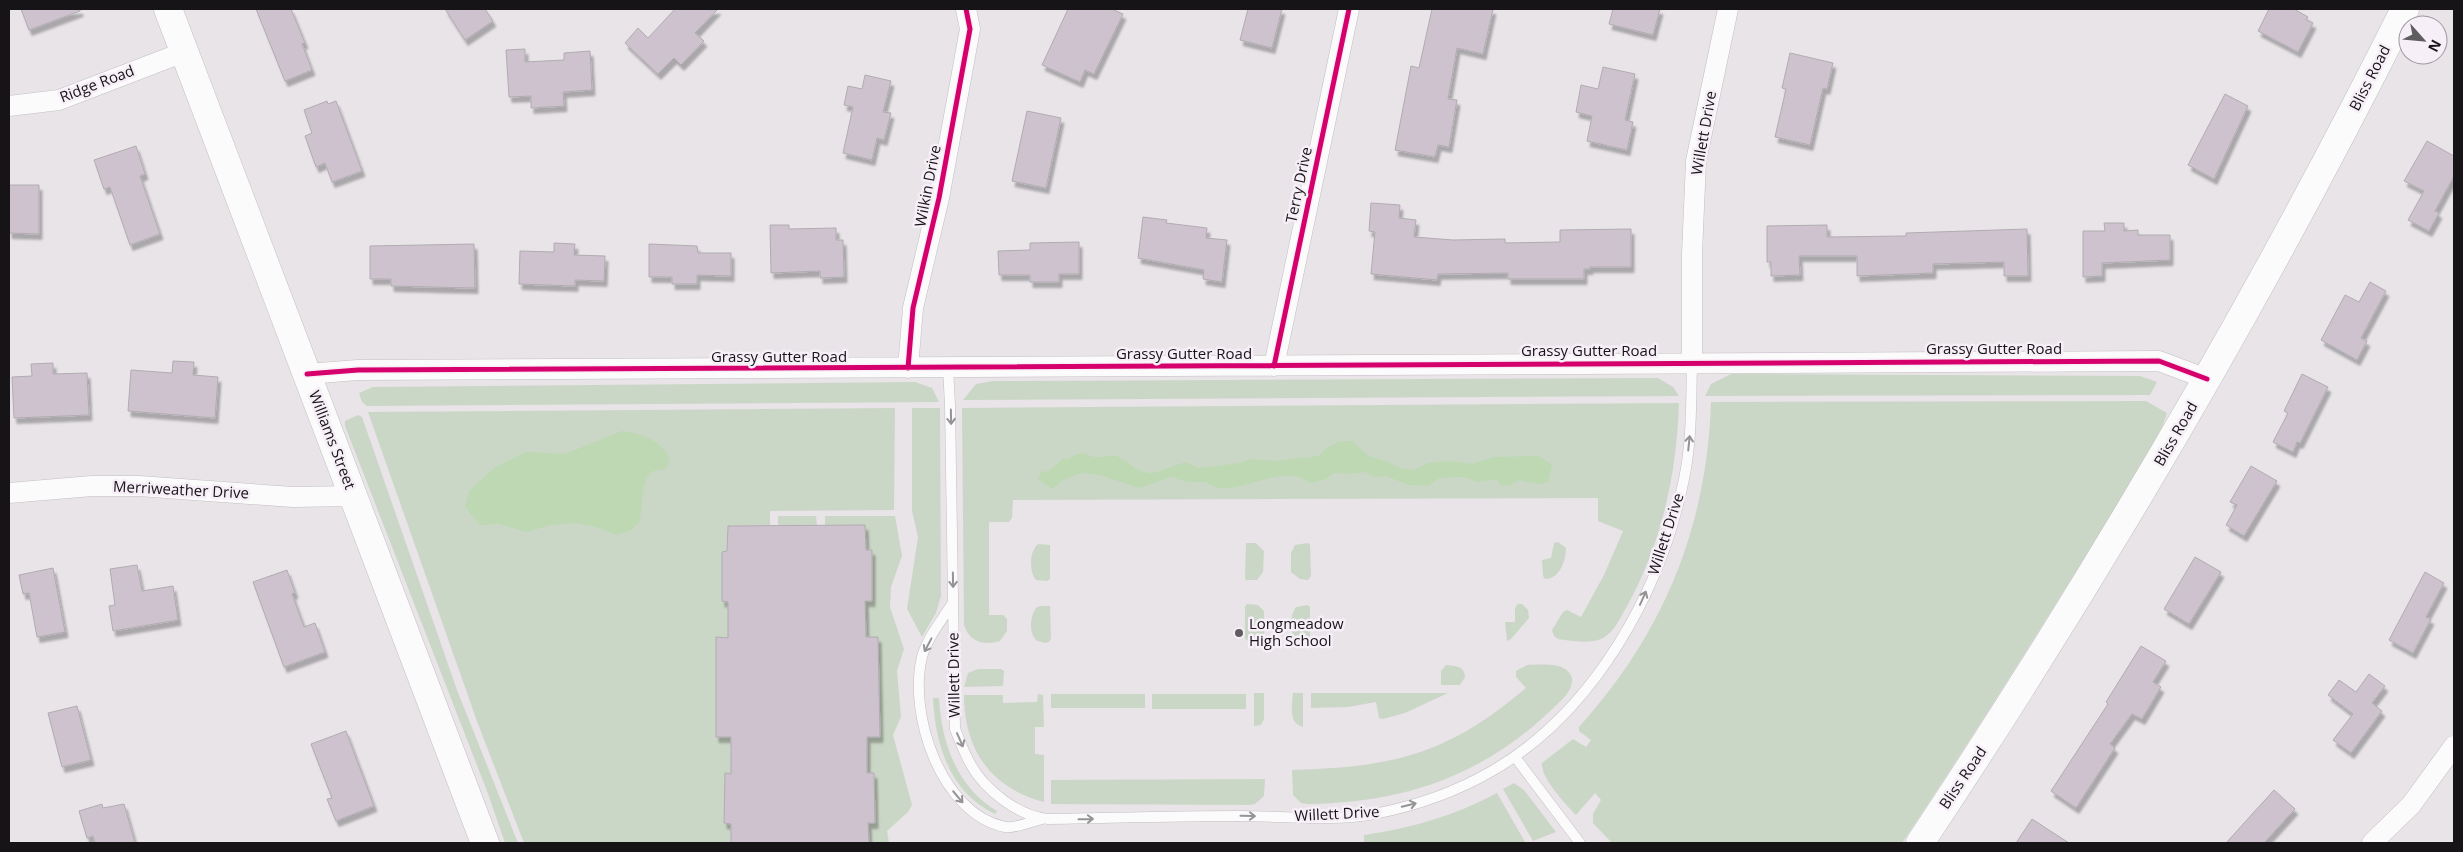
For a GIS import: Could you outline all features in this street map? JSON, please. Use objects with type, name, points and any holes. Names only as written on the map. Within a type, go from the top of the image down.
[{"type":"main road","name":"Williams Street","points":[[168,9],[485,843]]},
{"type":"main road","name":"Bliss Road","points":[[1920,843],[1991,736],[2097,566],[2207,379],[2349,120],[2405,9]]},
{"type":"street","name":"Wilkin Drive","points":[[908,368],[914,308],[939,198],[970,28],[966,9]]},
{"type":"street","name":"Terry Drive","points":[[1274,366],[1349,9]]},
{"type":"street","name":"Willett Drive","points":[[1692,363],[1692,254],[1696,161],[1728,9]]},
{"type":"street","name":"Ridge Road","points":[[9,106],[59,100],[184,52]]},
{"type":"street","name":"Grassy Gutter Road","points":[[307,374],[358,370],[2160,361],[2207,379]]},
{"type":"street","name":"Merriweather Drive","points":[[9,493],[92,486],[130,486],[293,497],[353,496]]},
{"type":"street","points":[[2372,843],[2411,805],[2454,746]]},
{"type":"lane","name":"Willett Drive","points":[[948,368],[955,729],[971,766],[996,794],[1022,812],[1042,819],[1325,817],[1372,814],[1439,797],[1492,772],[1515,757],[1539,738],[1584,692],[1620,641],[1639,606],[1664,551],[1684,479],[1689,441],[1692,363]]},
{"type":"lane","points":[[953,603],[928,644],[921,663],[922,714],[926,736],[938,768],[958,798],[987,822],[1007,828],[1042,819]]},
{"type":"lane","points":[[1515,757],[1580,843]]},
{"type":"shaded area","points":[[1731,374],[2140,376],[2157,382],[2150,395],[1705,396],[1711,384]]},
{"type":"shaded area","points":[[1658,378],[1673,387],[1679,396],[963,400],[976,384],[993,381]]},
{"type":"shaded area","points":[[915,382],[932,388],[939,402],[367,406],[362,402],[359,393],[373,387]]},
{"type":"shaded area","points":[[2146,401],[2167,413],[2152,450],[1972,737],[1902,843],[1612,843],[1593,823],[1593,814],[1601,800],[1595,793],[1576,815],[1549,783],[1542,769],[1542,763],[1573,739],[1586,747],[1591,740],[1579,731],[1579,727],[1609,692],[1635,655],[1657,617],[1675,577],[1690,536],[1700,493],[1708,448],[1711,402]]},
{"type":"shaded area","points":[[1679,403],[1678,430],[1671,483],[1658,535],[1638,584],[1615,627],[1596,641],[1583,642],[1558,639],[1554,636],[1552,630],[1563,612],[1567,610],[1581,617],[1604,575],[1623,531],[1598,521],[1598,498],[1013,500],[1012,518],[1009,522],[989,522],[989,615],[1003,615],[1007,619],[1007,631],[1000,641],[983,643],[973,639],[966,631],[964,625],[962,408]]},
{"type":"shaded area","points":[[895,408],[894,510],[770,511],[770,525],[728,526],[727,551],[722,552],[722,601],[728,602],[728,638],[717,637],[716,737],[731,737],[731,774],[725,774],[724,823],[731,824],[731,843],[524,843],[478,724],[368,412]]},
{"type":"shaded area","points":[[912,408],[940,408],[941,596],[936,613],[922,637],[907,609],[918,537],[912,511]]},
{"type":"shaded area","points":[[358,415],[362,417],[457,690],[518,843],[505,843],[487,791],[345,426],[345,421]]},
{"type":"shaded area","points":[[622,431],[644,436],[658,443],[670,462],[665,469],[654,471],[646,480],[639,523],[631,530],[617,535],[596,527],[573,523],[551,525],[526,532],[499,524],[480,525],[465,507],[469,491],[494,468],[526,452],[565,454]]},
{"type":"shaded area","points":[[1339,441],[1352,441],[1369,456],[1400,468],[1415,470],[1427,463],[1451,461],[1472,464],[1494,457],[1539,456],[1552,465],[1548,482],[1538,484],[1518,480],[1510,486],[1501,485],[1497,479],[1477,482],[1464,477],[1439,478],[1429,486],[1409,485],[1386,476],[1375,477],[1364,472],[1334,473],[1326,479],[1311,483],[1298,477],[1284,476],[1229,488],[1217,487],[1206,482],[1188,482],[1171,477],[1139,488],[1100,475],[1081,473],[1063,480],[1052,489],[1038,479],[1041,472],[1048,471],[1064,458],[1067,460],[1082,453],[1094,457],[1117,456],[1136,469],[1152,473],[1186,462],[1199,468],[1240,463],[1251,459],[1275,461],[1319,456],[1325,449]]},
{"type":"shaded area","points":[[778,516],[816,516],[817,525],[778,525]]},
{"type":"shaded area","points":[[825,516],[895,516],[902,556],[891,587],[890,607],[904,649],[897,671],[901,717],[893,735],[912,805],[908,812],[887,831],[889,843],[869,843],[868,823],[875,823],[874,773],[867,773],[867,737],[880,737],[878,637],[866,637],[865,601],[872,601],[872,550],[866,550],[865,525],[825,525]]},
{"type":"shaded area","points":[[1558,542],[1566,548],[1565,558],[1555,576],[1545,579],[1543,576],[1542,560],[1551,558],[1554,543]]},
{"type":"shaded area","points":[[1246,543],[1256,543],[1264,551],[1263,572],[1257,580],[1246,580],[1245,578]]},
{"type":"shaded area","points":[[1308,543],[1310,545],[1311,576],[1308,580],[1300,579],[1291,572],[1291,553],[1295,545]]},
{"type":"shaded area","points":[[1038,544],[1050,545],[1050,579],[1047,581],[1036,580],[1032,572],[1033,552]]},
{"type":"shaded area","points":[[1247,604],[1258,605],[1264,611],[1264,634],[1256,642],[1248,641],[1245,638],[1245,607]]},
{"type":"shaded area","points":[[1518,604],[1522,604],[1528,610],[1529,618],[1511,639],[1507,641],[1505,622],[1515,622],[1515,608]]},
{"type":"shaded area","points":[[1308,605],[1310,607],[1310,639],[1308,642],[1295,639],[1291,622],[1296,607]]},
{"type":"shaded area","points":[[1041,606],[1050,606],[1051,637],[1050,641],[1046,643],[1037,641],[1031,629],[1035,610]]},
{"type":"shaded area","points":[[1446,665],[1459,667],[1465,673],[1465,677],[1460,685],[1441,685],[1441,671]]},
{"type":"shaded area","points":[[1527,665],[1559,666],[1569,673],[1572,683],[1564,698],[1547,714],[1521,736],[1493,755],[1436,783],[1374,799],[1307,804],[1301,803],[1293,795],[1292,770],[1360,765],[1390,760],[1444,743],[1470,729],[1526,688],[1516,677],[1516,671]]},
{"type":"shaded area","points":[[978,669],[1001,669],[1004,671],[1003,686],[964,687],[968,673]]},
{"type":"shaded area","points":[[1254,693],[1264,693],[1264,719],[1261,725],[1254,726]]},
{"type":"shaded area","points":[[1293,693],[1303,693],[1303,727],[1298,725],[1293,718]]},
{"type":"shaded area","points":[[1311,693],[1448,693],[1405,713],[1383,719],[1379,718],[1376,702],[1348,707],[1311,708]]},
{"type":"shaded area","points":[[1038,694],[1043,695],[1044,727],[1035,727],[1035,754],[1044,755],[1044,802],[1025,796],[1009,787],[984,764],[975,749],[965,715],[964,695],[1003,695],[1003,703],[1037,702]]},
{"type":"shaded area","points":[[1051,694],[1145,694],[1145,708],[1051,708]]},
{"type":"shaded area","points":[[1152,694],[1246,694],[1246,709],[1152,709]]},
{"type":"shaded area","points":[[933,698],[939,698],[943,731],[954,762],[971,790],[997,811],[995,814],[979,805],[956,780],[948,765],[937,733]]},
{"type":"shaded area","points":[[1265,779],[1264,796],[1255,804],[1250,805],[1051,804],[1051,780]]},
{"type":"shaded area","points":[[1514,783],[1524,790],[1556,832],[1533,841],[1503,789]]},
{"type":"shaded area","points":[[1497,793],[1525,842],[1364,843],[1364,835],[1399,829],[1449,815]]},
{"type":"building","points":[[21,9],[80,9],[80,11],[29,30]]},
{"type":"building","points":[[256,9],[291,9],[305,43],[302,44],[312,70],[285,81]]},
{"type":"building","points":[[445,9],[485,9],[493,21],[465,40]]},
{"type":"building","points":[[675,9],[718,9],[695,33],[704,41],[681,65],[674,58],[658,74],[625,43],[638,28],[648,38]]},
{"type":"building","points":[[1068,9],[1112,9],[1123,14],[1094,74],[1085,70],[1080,82],[1042,65]]},
{"type":"building","points":[[1248,9],[1282,9],[1272,48],[1240,40]]},
{"type":"building","points":[[1432,9],[1493,9],[1483,54],[1457,48],[1448,99],[1457,100],[1449,147],[1438,145],[1435,157],[1395,150],[1411,66],[1419,68]]},
{"type":"building","points":[[1613,9],[1660,9],[1653,35],[1609,24]]},
{"type":"building","points":[[2269,9],[2294,9],[2308,17],[2306,20],[2313,23],[2298,52],[2258,31]]},
{"type":"building","points":[[525,49],[525,62],[564,60],[564,53],[590,51],[592,90],[563,92],[564,106],[531,108],[531,96],[509,97],[506,50]]},
{"type":"building","points":[[1790,53],[1833,63],[1827,89],[1823,88],[1810,145],[1775,137],[1786,89],[1782,88]]},
{"type":"building","points":[[1603,67],[1635,74],[1625,120],[1633,122],[1627,150],[1587,141],[1592,116],[1576,112],[1581,85],[1598,89]]},
{"type":"building","points":[[865,75],[891,81],[883,112],[891,113],[884,140],[877,138],[872,160],[843,153],[853,107],[844,105],[848,86],[862,89]]},
{"type":"building","points":[[2225,94],[2248,106],[2214,179],[2188,165]]},
{"type":"building","points":[[327,101],[328,104],[336,101],[362,171],[332,182],[325,163],[316,167],[305,136],[312,133],[304,110]]},
{"type":"building","points":[[1027,111],[1061,118],[1046,188],[1012,181]]},
{"type":"building","points":[[2427,141],[2454,156],[2454,176],[2435,211],[2439,213],[2429,231],[2408,220],[2424,191],[2404,181]]},
{"type":"building","points":[[136,146],[145,174],[140,176],[160,234],[130,245],[110,187],[104,189],[94,160]]},
{"type":"building","points":[[9,185],[39,185],[39,234],[9,233]]},
{"type":"building","points":[[1371,203],[1400,205],[1399,218],[1416,220],[1414,237],[1453,240],[1505,239],[1505,243],[1560,242],[1560,230],[1631,229],[1631,267],[1590,267],[1590,269],[1584,269],[1584,279],[1508,279],[1508,273],[1438,274],[1437,280],[1371,274],[1375,232],[1369,231]]},
{"type":"building","points":[[1143,217],[1167,220],[1166,223],[1207,228],[1206,238],[1227,240],[1222,282],[1203,279],[1204,270],[1138,258]]},
{"type":"building","points":[[2104,223],[2124,223],[2124,231],[2138,230],[2138,235],[2170,235],[2170,260],[2102,263],[2102,276],[2083,277],[2083,231],[2105,231]]},
{"type":"building","points":[[770,225],[789,225],[789,229],[836,228],[836,240],[843,240],[844,277],[820,278],[820,271],[771,273]]},
{"type":"building","points":[[1827,225],[1827,237],[1906,236],[1906,233],[2027,229],[2028,276],[2004,276],[2004,262],[1933,264],[1933,273],[1857,276],[1857,256],[1799,256],[1800,275],[1771,276],[1771,262],[1767,262],[1767,226]]},
{"type":"building","points":[[1079,242],[1079,274],[1059,274],[1059,282],[1030,282],[1030,275],[999,275],[998,251],[1030,250],[1030,243]]},
{"type":"building","points":[[554,243],[575,244],[574,255],[605,256],[604,281],[575,280],[575,286],[519,284],[520,251],[554,252]]},
{"type":"building","points":[[474,244],[475,288],[391,286],[391,279],[370,279],[370,246]]},
{"type":"building","points":[[649,244],[697,246],[698,253],[731,253],[731,276],[697,275],[697,284],[672,284],[672,277],[649,277]]},
{"type":"building","points":[[2370,282],[2386,291],[2361,338],[2367,341],[2357,360],[2321,340],[2345,295],[2359,302]]},
{"type":"building","points":[[173,361],[194,362],[193,375],[218,377],[215,418],[128,411],[131,370],[172,373]]},
{"type":"building","points":[[53,363],[53,374],[87,373],[89,415],[14,418],[12,377],[32,376],[31,364]]},
{"type":"building","points":[[2302,374],[2328,387],[2300,443],[2297,442],[2293,452],[2273,442],[2288,413],[2284,411]]},
{"type":"building","points":[[2251,466],[2277,481],[2244,536],[2226,525],[2237,505],[2230,502]]},
{"type":"building","points":[[865,525],[866,550],[872,550],[872,601],[865,601],[866,637],[878,637],[880,737],[867,737],[867,773],[874,773],[875,823],[868,823],[869,843],[731,843],[731,824],[724,823],[725,773],[731,774],[731,737],[716,737],[716,637],[728,638],[728,602],[722,601],[722,552],[727,551],[728,526]]},
{"type":"building","points":[[2195,557],[2221,572],[2189,624],[2164,609]]},
{"type":"building","points":[[137,565],[142,591],[173,586],[178,620],[113,631],[109,606],[115,605],[110,569]]},
{"type":"building","points":[[53,568],[65,632],[37,637],[29,593],[23,594],[19,575]]},
{"type":"building","points":[[287,570],[295,593],[292,594],[304,627],[315,623],[325,652],[284,667],[253,582]]},
{"type":"building","points":[[2425,572],[2444,583],[2426,617],[2431,619],[2413,653],[2389,640]]},
{"type":"building","points":[[2141,646],[2166,661],[2153,682],[2161,687],[2142,719],[2132,714],[2110,744],[2115,748],[2076,808],[2051,791],[2108,704],[2106,702]]},
{"type":"building","points":[[2369,674],[2385,686],[2372,703],[2382,711],[2351,753],[2333,740],[2353,714],[2328,695],[2339,680],[2356,692]]},
{"type":"building","points":[[77,706],[91,760],[62,767],[48,713]]},
{"type":"building","points":[[346,731],[374,806],[336,821],[327,799],[332,798],[311,744]]},
{"type":"building","points":[[2274,790],[2295,809],[2264,843],[2226,843]]},
{"type":"building","points":[[102,804],[103,808],[124,804],[135,843],[95,843],[93,836],[87,838],[79,811]]},
{"type":"building","points":[[2032,819],[2069,843],[2016,843]]},
{"type":"cycle path","points":[[908,368],[913,308],[939,198],[970,29],[966,9]]},
{"type":"cycle path","points":[[1274,366],[1349,9]]},
{"type":"cycle path","points":[[307,374],[358,370],[2159,361],[2207,379]]},
{"type":"place","name":"Longmeadow High School","points":[[1239,633]]}]
